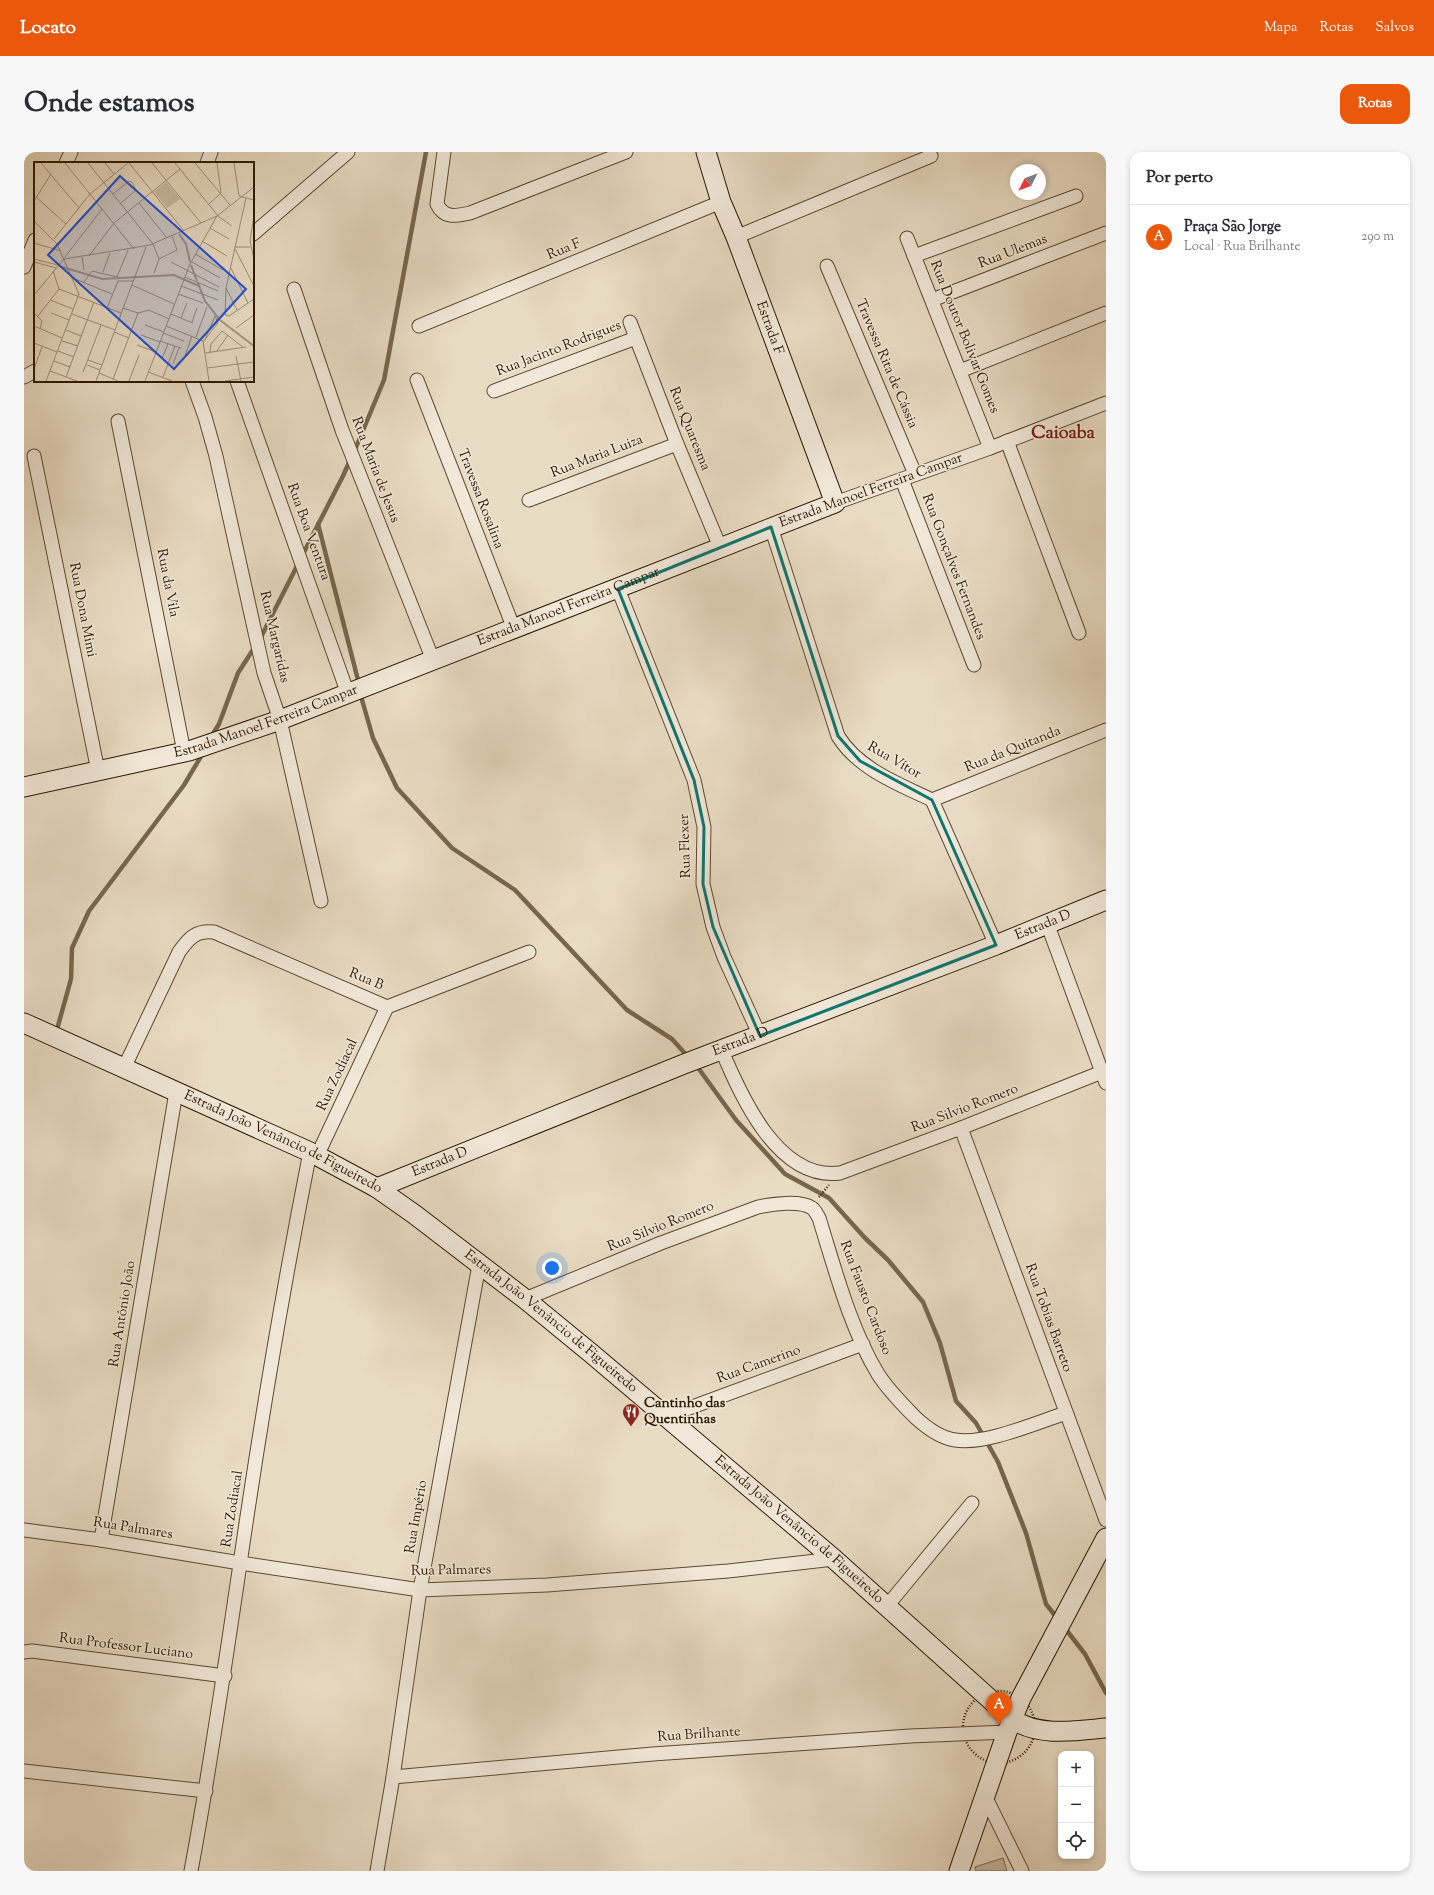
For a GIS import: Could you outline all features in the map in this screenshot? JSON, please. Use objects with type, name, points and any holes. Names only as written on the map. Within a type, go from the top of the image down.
[{"type":"street","points":[[66,162],[71,152]]},
{"type":"street","points":[[207,162],[211,152]]},
{"type":"street","points":[[254,233],[348,152]]},
{"type":"street","points":[[444,152],[437,204],[440,211],[445,215],[451,216],[470,213],[626,152]]},
{"type":"street","name":"Estrada F","points":[[706,152],[721,202],[736,237],[835,503]]},
{"type":"street","points":[[736,237],[931,156]]},
{"type":"street","points":[[914,256],[1076,196]]},
{"type":"street","name":"Rua F","points":[[419,326],[721,202]]},
{"type":"street","name":"Rua Ulemas","points":[[932,300],[1106,233]]},
{"type":"street","name":"Rua Doutor Bolivar Gomes","points":[[907,238],[990,448]]},
{"type":"street","points":[[24,267],[34,242]]},
{"type":"street","name":"Travessa Rita de Cássia","points":[[827,266],[915,474]]},
{"type":"street","name":"Rua Maria de Jesus","points":[[294,289],[342,430],[433,660]]},
{"type":"street","points":[[960,371],[1106,313]]},
{"type":"street","name":"Rua Quaresma","points":[[630,322],[677,444],[720,547]]},
{"type":"street","name":"Rua Jacinto Rodrigues","points":[[494,391],[636,338]]},
{"type":"street","points":[[24,377],[34,372]]},
{"type":"street","name":"Travessa Rosalina","points":[[417,380],[514,629]]},
{"type":"street","name":"Rua Margaridas","points":[[192,382],[205,417],[216,456],[256,628],[264,672],[280,720],[321,901]]},
{"type":"street","name":"Rua Boa Ventura","points":[[236,382],[294,543],[307,575],[348,694]]},
{"type":"street","name":"Estrada Manoel Ferreira Campar","points":[[24,787],[187,751],[280,720],[618,589],[720,547],[835,503],[990,448],[1106,402]]},
{"type":"street","name":"Rua da Vila","points":[[118,421],[187,751]]},
{"type":"street","points":[[1007,441],[1078,634]]},
{"type":"street","name":"Rua Maria Luiza","points":[[529,500],[677,444]]},
{"type":"street","name":"Rua Dona Mimi","points":[[34,456],[98,771]]},
{"type":"street","name":"Rua Gonçalves Fernandes","points":[[902,480],[974,665]]},
{"type":"street","name":"Rua Vítor","points":[[772,527],[841,741],[851,754],[860,761],[898,784],[932,800]]},
{"type":"street","name":"Rua Flexer","points":[[618,589],[694,780],[704,827],[704,884],[712,927],[760,1036]]},
{"type":"street","name":"Rua da Quitanda","points":[[932,800],[1106,730]]},
{"type":"street","points":[[932,800],[996,945]]},
{"type":"street","name":"Estrada D","points":[[377,1188],[684,1064],[717,1053],[996,945],[1106,900]]},
{"type":"street","points":[[1047,923],[1104,1078]]},
{"type":"street","name":"Rua B","points":[[124,1068],[179,952],[191,937],[198,933],[206,931],[214,932],[387,1006],[529,952]]},
{"type":"street","name":"Rua Zodiacal","points":[[191,1871],[206,1791],[240,1563],[293,1240],[314,1154],[387,1006]]},
{"type":"street","name":"Estrada João Venâncio de Figueiredo","points":[[24,1023],[314,1154],[377,1188],[414,1214],[525,1299],[834,1559],[887,1606],[1010,1725],[1047,1731],[1106,1728]]},
{"type":"street","name":"Rua Silvio Romero","points":[[717,1053],[745,1102],[777,1145],[792,1159],[805,1166],[827,1174],[840,1173],[961,1128],[1104,1078]]},
{"type":"street","name":"Rua Antônio João","points":[[101,1540],[176,1092]]},
{"type":"street","name":"Rua Tobias Barreto","points":[[961,1128],[1106,1520]]},
{"type":"street","name":"Rua Silvio Romero","points":[[525,1299],[661,1243],[758,1206],[791,1204],[814,1205]]},
{"type":"street","name":"Rua Fausto Cardoso","points":[[814,1205],[844,1296],[863,1344],[878,1375],[907,1409],[932,1431],[942,1437],[953,1440],[972,1441],[1066,1413]]},
{"type":"street","name":"Rua Império","points":[[377,1871],[393,1777],[420,1590],[479,1265]]},
{"type":"street","name":"Rua Camerino","points":[[666,1417],[863,1344]]},
{"type":"street","points":[[887,1606],[972,1503]]},
{"type":"street","name":"Rua Palmares","points":[[24,1530],[101,1540],[420,1590],[562,1583],[728,1571],[834,1559]]},
{"type":"street","points":[[959,1871],[1010,1725],[1054,1636],[1106,1538]]},
{"type":"street","name":"Rua Professor Luciano","points":[[24,1652],[32,1651],[224,1676]]},
{"type":"street","name":"Rua Brilhante","points":[[393,1777],[653,1754],[910,1736],[1010,1725]]},
{"type":"street","points":[[24,1771],[206,1791]]},
{"type":"street","points":[[985,1796],[1022,1871]]},
{"type":"path","points":[[814,1205],[827,1187]]},
{"type":"highlighted area","points":[[771,527],[838,736],[860,761],[932,800],[996,945],[760,1036],[713,927],[703,884],[704,827],[694,780],[618,589]]},
{"type":"shaded area","points":[[1003,1858],[1007,1871],[976,1871],[975,1867]]},
{"type":"waterway","points":[[354,452],[384,380],[426,152]]},
{"type":"waterway","points":[[302,556],[351,458]]},
{"type":"waterway","points":[[318,524],[359,684]]},
{"type":"waterway","points":[[260,639],[299,562]]},
{"type":"waterway","points":[[211,737],[219,724],[238,673],[256,645]]},
{"type":"waterway","points":[[360,693],[373,738],[397,788],[452,848],[515,890],[627,1010],[672,1039],[689,1058]]},
{"type":"waterway","points":[[56,1033],[71,979],[72,948],[89,911],[184,785],[203,753]]},
{"type":"waterway","points":[[696,1065],[736,1120],[785,1174],[829,1198],[865,1238],[888,1260],[923,1302],[940,1343],[956,1401],[976,1423],[998,1462],[1026,1533],[1046,1604],[1057,1618]]},
{"type":"waterway","points":[[1064,1627],[1085,1654],[1106,1693]]},
{"type":"place","name":"Cantinho das Quentinhas","points":[[631,1427]]},
{"type":"place","name":"Praça São Jorge","points":[[999,1725]]},
{"type":"district","name":"Caioaba","points":[[1063,434]]}]
